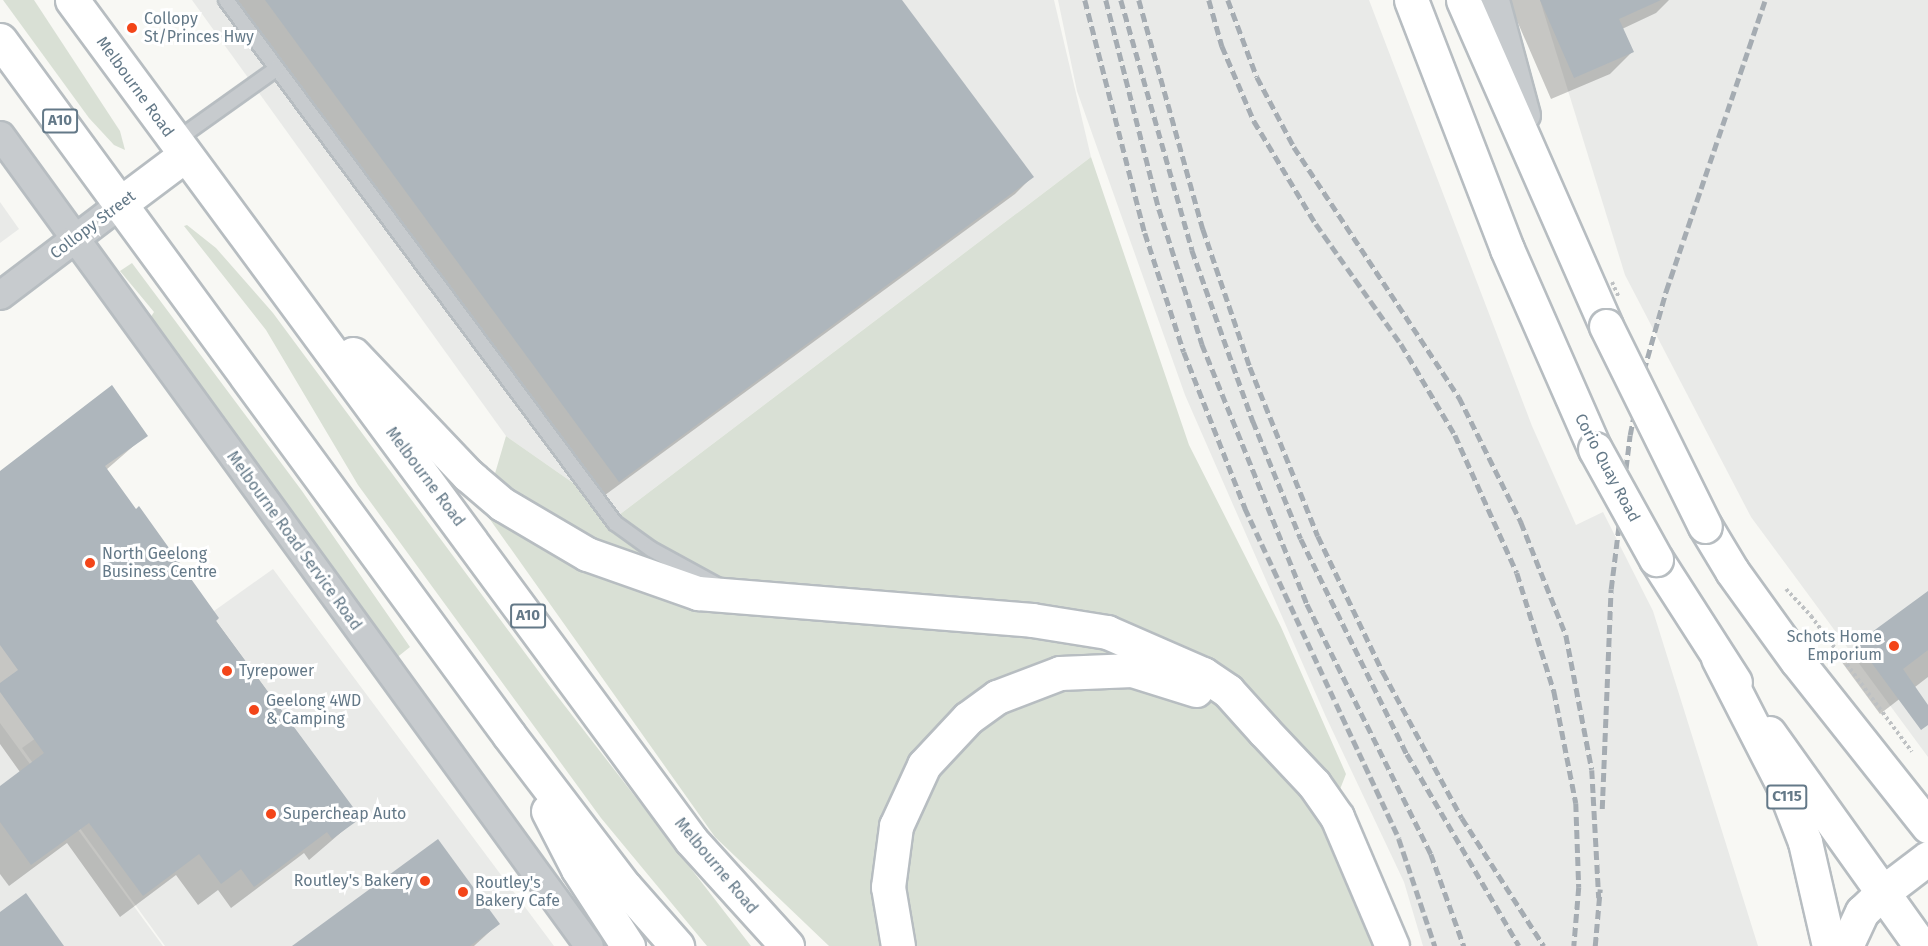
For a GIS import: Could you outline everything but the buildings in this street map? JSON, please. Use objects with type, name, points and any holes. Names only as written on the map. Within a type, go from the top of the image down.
[{"type":"main road","name":"Melbourne Road","points":[[72,0],[692,840],[787,946]]},
{"type":"main road","name":"Corio Quay Road","points":[[1411,0],[1507,249],[1595,449],[1656,559],[1718,658],[1921,946]]},
{"type":"main road","points":[[1463,0],[1606,326],[1705,526],[1791,652],[1928,826]]},
{"type":"main road","name":"A10","points":[[0,40],[509,735],[626,887],[677,946]]},
{"type":"main road","name":"Collopy Street","points":[[121,203],[180,148]]},
{"type":"main road","points":[[277,279],[393,393],[468,475],[502,504],[587,554],[698,593],[1032,620],[1107,632],[1203,674],[1228,691],[1314,784],[1337,817],[1392,946]]},
{"type":"main road","name":"C115","points":[[1718,658],[1783,785],[1802,834],[1816,876],[1829,946]]},
{"type":"main road","points":[[898,946],[888,887],[896,826],[906,797],[945,740],[997,697],[1060,673],[1132,670],[1199,691],[1264,731]]},
{"type":"main road","points":[[509,735],[578,869],[628,946]]},
{"type":"main road","points":[[1845,946],[1862,912],[1882,893],[1928,858]]},
{"type":"street","points":[[1496,0],[1559,221]]},
{"type":"street","name":"Melbourne Road Service Road","points":[[0,135],[589,946]]},
{"type":"street","name":"Collopy Street","points":[[0,295],[121,203]]},
{"type":"lane","points":[[225,0],[615,524],[651,549],[740,598]]},
{"type":"lane","points":[[180,148],[276,69]]},
{"type":"path","points":[[1780,583],[1811,616],[1914,755]]},
{"type":"shaded area","points":[[3,0],[34,0],[120,131],[125,150],[114,145],[89,118]]},
{"type":"shaded area","points":[[192,0],[1054,0],[1091,157],[619,515],[506,436]]},
{"type":"shaded area","points":[[1058,0],[1369,0],[1532,426],[1576,525],[1603,512],[1653,611],[1758,946],[1423,946],[1404,882],[1326,717],[1185,395],[1077,91]]},
{"type":"shaded area","points":[[1540,0],[1928,0],[1928,757],[1751,517],[1625,275]]},
{"type":"shaded area","points":[[1091,157],[1189,445],[1281,627],[1346,774],[1326,825],[1374,946],[829,946],[715,837],[484,511],[506,436],[619,515]]},
{"type":"shaded area","points":[[0,202],[19,229],[0,243]]},
{"type":"shaded area","points":[[187,225],[216,248],[273,313],[551,688],[751,946],[707,946],[601,818],[358,485],[266,330],[184,226]]},
{"type":"shaded area","points":[[132,263],[302,491],[410,647],[395,659],[224,419],[148,321],[154,312],[120,271]]},
{"type":"shaded area","points":[[273,569],[554,946],[165,946],[22,748]]},
{"type":"shaded area","points":[[0,723],[163,946],[0,946]]},
{"type":"railway","points":[[1085,0],[1145,233],[1184,352],[1245,508],[1399,839],[1435,946]]},
{"type":"railway","points":[[1106,0],[1159,209],[1202,344],[1307,604],[1431,854],[1464,946]]},
{"type":"railway","points":[[1121,0],[1192,250],[1253,421],[1301,539],[1407,754],[1519,946]]},
{"type":"railway","points":[[1139,0],[1203,229],[1250,367],[1318,536],[1383,672],[1462,818],[1544,946]]},
{"type":"railway","points":[[1209,0],[1222,46],[1254,121],[1316,224],[1401,344],[1455,435],[1517,573],[1554,691],[1576,803],[1579,887],[1574,946]]},
{"type":"railway","points":[[1228,0],[1257,77],[1294,147],[1459,397],[1521,522],[1566,635],[1592,770],[1599,898]]},
{"type":"railway","points":[[1602,809],[1611,589],[1630,435],[1640,384],[1666,291],[1765,0]]},
{"type":"railway","points":[[1595,946],[1600,889]]},
{"type":"place","name":"Collopy St/Princes Hwy","points":[[132,28]]},
{"type":"place","name":"North Geelong Business Centre","points":[[90,563]]},
{"type":"place","name":"Schots Home Emporium","points":[[1894,646]]},
{"type":"place","name":"Tyrepower","points":[[227,671]]},
{"type":"place","name":"Geelong 4WD & Camping","points":[[254,710]]},
{"type":"place","name":"Supercheap Auto","points":[[271,814]]},
{"type":"place","name":"Routley's Bakery","points":[[425,881]]},
{"type":"place","name":"Routley's Bakery Cafe","points":[[463,892]]}]
